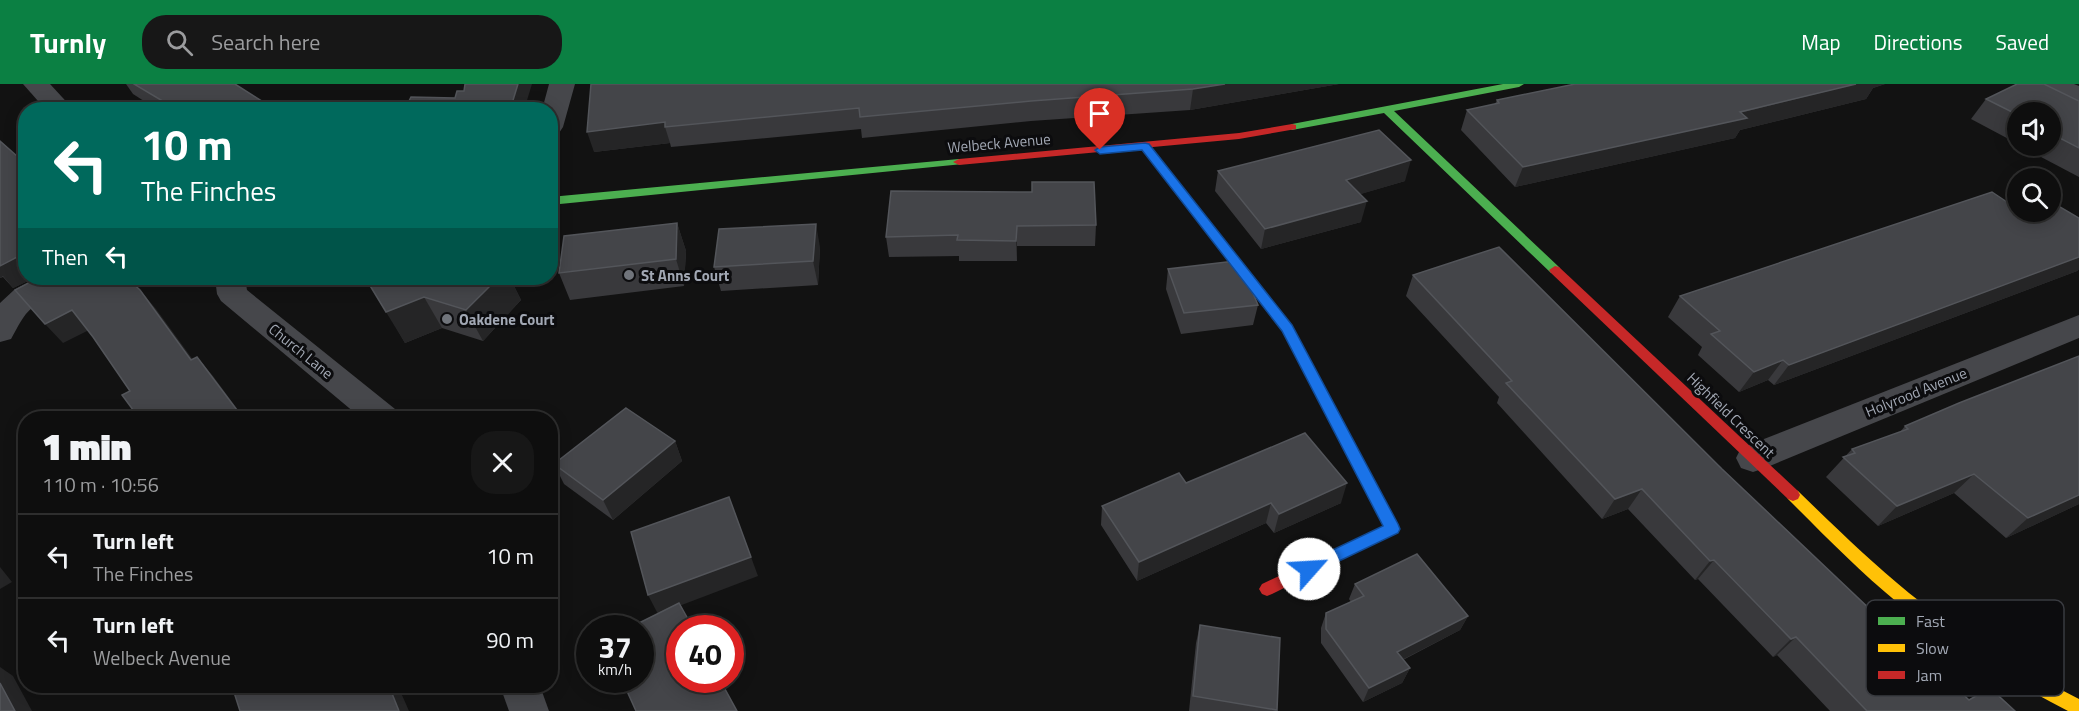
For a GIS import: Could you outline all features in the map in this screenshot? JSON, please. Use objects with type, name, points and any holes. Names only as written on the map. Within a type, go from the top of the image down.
[{"type":"street","points":[[36,84],[53,102]]},
{"type":"street","points":[[557,102],[562,84]]},
{"type":"street","name":"Welbeck Avenue","points":[[558,200],[1145,146],[1270,131],[1519,84]]},
{"type":"street","points":[[2051,84],[2079,95]]},
{"type":"street","name":"Highfield Crescent","points":[[1387,110],[1883,581],[1907,600]]},
{"type":"street","points":[[1145,146],[1287,328],[1392,529],[1267,589]]},
{"type":"street","points":[[0,331],[4,317],[15,304],[49,285]]},
{"type":"street","name":"Church Lane","points":[[231,285],[232,294],[374,411]]},
{"type":"street","name":"Holyrood Avenue","points":[[1753,458],[2079,326]]},
{"type":"street","points":[[523,693],[529,711]]},
{"type":"street","name":"Highfield Crescent","points":[[2055,696],[2079,708]]},
{"type":"building","points":[[134,84],[235,84],[263,102],[164,102]]},
{"type":"building","points":[[465,84],[518,84],[512,102],[408,102],[411,97],[455,98],[457,91],[464,91]]},
{"type":"building","points":[[591,84],[1225,84],[1193,89],[860,117],[859,108],[665,127],[665,122],[587,132]]},
{"type":"building","points":[[1575,84],[1856,84],[1740,112],[1747,118],[1523,167],[1467,110],[1499,103],[1497,100]]},
{"type":"building","points":[[2017,84],[2044,84],[2079,101],[2079,148],[2061,139],[2061,102],[2007,102],[2007,110],[1986,99]]},
{"type":"building","points":[[1379,130],[1411,160],[1346,180],[1367,201],[1265,229],[1218,171]]},
{"type":"building","points":[[0,141],[18,157],[18,257],[0,266]]},
{"type":"building","points":[[1032,182],[1094,182],[1096,225],[1017,226],[1016,241],[957,240],[958,235],[886,237],[891,191],[1032,192]]},
{"type":"building","points":[[1992,192],[2007,202],[2007,222],[2061,222],[2061,207],[2079,218],[2079,257],[1789,365],[1783,360],[1754,372],[1711,334],[1720,331],[1680,296]]},
{"type":"building","points":[[677,223],[676,259],[559,273],[564,236]]},
{"type":"building","points":[[816,224],[813,261],[714,267],[719,229]]},
{"type":"building","points":[[1499,247],[1722,469],[1866,605],[1866,696],[1965,696],[1969,700],[1976,696],[1999,696],[2015,711],[1867,711],[1796,637],[1791,639],[1714,560],[1710,561],[1642,489],[1615,499],[1506,383],[1512,381],[1413,275]]},
{"type":"building","points":[[1235,261],[1245,274],[1258,305],[1184,313],[1168,269]]},
{"type":"building","points":[[25,285],[135,285],[191,360],[197,357],[238,411],[134,411],[122,395],[130,391],[72,310],[45,324],[15,290]]},
{"type":"building","points":[[370,285],[491,285],[466,310],[424,297],[386,312]]},
{"type":"building","points":[[2079,356],[2079,495],[2028,518],[1974,474],[1897,506],[1843,457],[1855,453],[1852,449],[1908,429],[1905,426]]},
{"type":"building","points":[[626,408],[675,441],[603,500],[558,467],[558,461]]},
{"type":"building","points":[[1305,433],[1347,483],[1279,514],[1271,503],[1139,562],[1102,506],[1179,473],[1186,483]]},
{"type":"building","points":[[729,497],[751,557],[648,595],[631,532]]},
{"type":"building","points":[[1417,554],[1468,616],[1397,652],[1410,668],[1369,688],[1326,629],[1326,613],[1364,596],[1355,584]]},
{"type":"building","points":[[679,603],[686,615],[666,615],[666,693],[727,693],[737,711],[636,711],[628,693],[654,693],[654,616]]},
{"type":"building","points":[[1200,625],[1280,638],[1277,710],[1193,696]]},
{"type":"building","points":[[0,683],[15,711],[0,711]]},
{"type":"building","points":[[234,693],[392,693],[399,711],[240,711]]},
{"type":"traffic: fast","points":[[1292,127],[1519,84]]},
{"type":"traffic: fast","points":[[1387,110],[1555,270]]},
{"type":"traffic: fast","points":[[1145,146],[1287,328],[1392,529],[1364,542]]},
{"type":"traffic: fast","points":[[558,200],[959,162]]},
{"type":"traffic: slow","points":[[1793,495],[1871,571],[1905,600]]},
{"type":"traffic: slow","points":[[2056,696],[2079,708]]},
{"type":"traffic: jam","points":[[959,162],[1239,136],[1292,127]]},
{"type":"traffic: jam","points":[[1555,270],[1793,495]]},
{"type":"traffic: jam","points":[[1267,589],[1364,542]]},
{"type":"place","name":"St Anns Court","points":[[629,275]]},
{"type":"place","name":"Oakdene Court","points":[[447,319]]},
{"type":"route","points":[[1100,150],[1145,146],[1287,328],[1392,529],[1309,569]]}]
